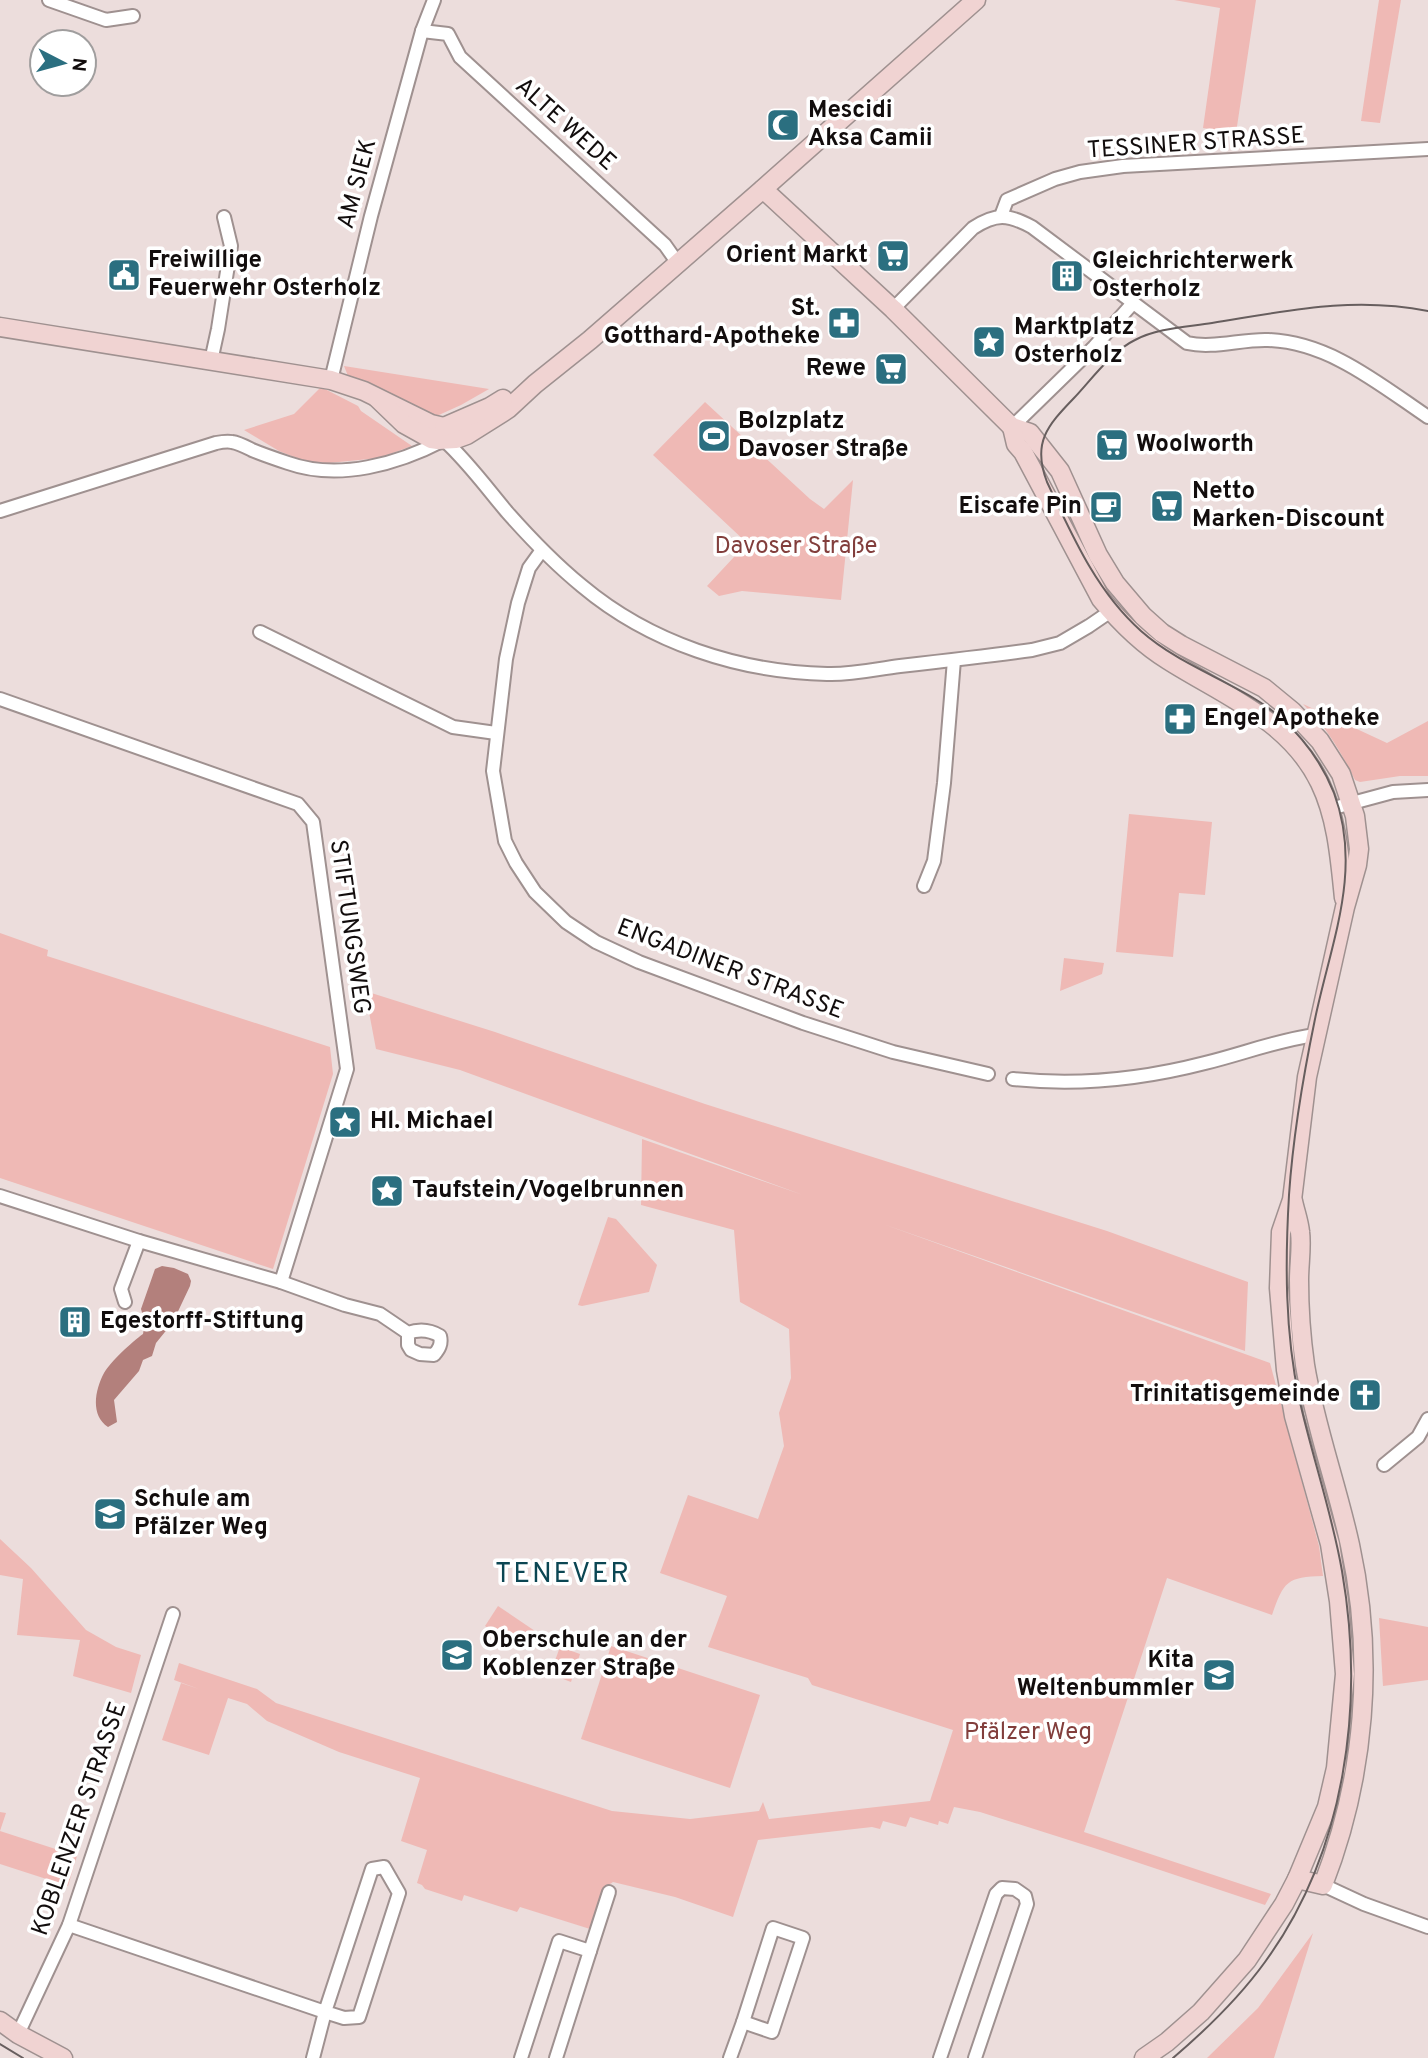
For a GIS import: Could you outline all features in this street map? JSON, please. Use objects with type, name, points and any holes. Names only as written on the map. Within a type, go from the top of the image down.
[{"type":"street","points":[[49,0],[106,20],[133,16]]},
{"type":"street","name":"AM SIEK","points":[[331,380],[371,216],[422,31],[434,0]]},
{"type":"street","points":[[0,327],[331,380],[377,398],[404,424],[431,439],[444,433],[467,435],[509,409],[535,384],[590,340],[976,0]]},
{"type":"street","name":"ALTE WEDE","points":[[422,31],[448,34],[460,57],[665,245],[677,262]]},
{"type":"street","name":"TESSINER STRASSE","points":[[893,309],[973,228],[1001,216],[1007,200],[1055,179],[1122,166],[1428,149]]},
{"type":"street","points":[[763,189],[893,309],[1012,427],[1030,433],[1064,480],[1098,555],[1115,583],[1143,616],[1181,646],[1256,683],[1292,711],[1320,741],[1341,774],[1355,816],[1359,849],[1355,874],[1315,1035],[1305,1090],[1293,1200],[1281,1231],[1279,1288],[1286,1370],[1294,1416],[1330,1544],[1339,1601],[1345,1674],[1336,1768],[1327,1807],[1297,1879],[1247,1960],[1201,2012],[1144,2058]]},
{"type":"street","points":[[1001,216],[1017,219],[1032,227],[1187,342],[1198,345],[1269,340],[1293,343],[1330,354],[1428,417]]},
{"type":"street","points":[[211,361],[230,246],[224,217]]},
{"type":"street","points":[[1012,427],[1094,347],[1133,303]]},
{"type":"street","points":[[1012,427],[1016,444],[1023,452],[1101,599],[1111,611],[1133,634],[1166,659],[1268,720],[1308,762],[1330,809],[1341,862],[1345,906]]},
{"type":"street","points":[[0,511],[216,443],[233,442],[304,468],[343,470],[389,462],[419,453],[444,433]]},
{"type":"street","points":[[444,433],[507,512],[542,550],[582,586],[615,612],[648,631],[705,654],[762,668],[826,674],[856,673],[1032,650],[1060,643],[1111,611]]},
{"type":"street","points":[[1041,488],[1047,482],[1064,480]]},
{"type":"street","name":"ENGADINER STRASSE","points":[[542,550],[529,568],[518,603],[506,659],[493,771],[505,841],[534,892],[566,922],[596,942],[639,962],[803,1023],[893,1052],[988,1074]]},
{"type":"street","points":[[260,632],[453,727],[496,733]]},
{"type":"street","points":[[924,886],[934,862],[954,660]]},
{"type":"street","name":"STIFTUNGSWEG","points":[[0,699],[298,804],[313,822],[347,1069],[281,1282]]},
{"type":"street","points":[[1330,809],[1393,792],[1428,790]]},
{"type":"street","points":[[1013,1079],[1051,1083],[1141,1076],[1204,1063],[1293,1038],[1315,1035]]},
{"type":"street","points":[[0,1196],[380,1314],[408,1333]]},
{"type":"street","points":[[1293,1200],[1300,1232],[1299,1283],[1305,1362],[1314,1412],[1350,1542],[1364,1630],[1364,1703],[1358,1762],[1348,1808],[1323,1885]]},
{"type":"street","points":[[125,1302],[121,1289],[139,1241]]},
{"type":"street","points":[[1384,1465],[1418,1437],[1428,1419]]},
{"type":"street","name":"KOBLENZER STRASSE","points":[[18,2034],[69,1925],[173,1614]]},
{"type":"street","points":[[69,1925],[324,2012],[344,2018],[359,2017],[399,1893],[384,1867],[372,1869],[324,2012],[313,2058]]},
{"type":"street","points":[[1297,1879],[1323,1885],[1354,1901],[1428,1927]]},
{"type":"street","points":[[940,2058],[996,1894],[1002,1888],[1015,1889],[1026,1896],[1027,1904],[975,2058]]},
{"type":"street","points":[[556,2058],[609,1892]]},
{"type":"street","points":[[730,2058],[774,1928],[803,1938],[772,2032],[743,2022]]},
{"type":"street","points":[[525,2057],[559,1941],[590,1951]]},
{"type":"street","points":[[0,2021],[63,2058]]},
{"type":"green space","points":[[1174,0],[1256,0],[1236,133],[1203,128],[1220,8]]},
{"type":"green space","points":[[1379,0],[1401,0],[1380,123],[1361,121]]},
{"type":"green space","points":[[344,366],[489,389],[430,419],[348,376]]},
{"type":"green space","points":[[321,387],[358,406],[361,411],[412,446],[379,458],[319,464],[279,451],[244,430],[294,414]]},
{"type":"green space","name":"Davoser Straße","points":[[705,402],[824,509],[853,480],[841,600],[742,591],[719,596],[707,586],[747,543],[653,455]]},
{"type":"green space","points":[[1303,704],[1387,743],[1428,721],[1428,776],[1400,776],[1360,782],[1355,780],[1332,740]]},
{"type":"green space","points":[[1129,814],[1212,822],[1205,895],[1179,893],[1173,957],[1116,952]]},
{"type":"green space","points":[[0,933],[48,950],[47,956],[330,1047],[333,1074],[273,1269],[0,1178]]},
{"type":"green space","points":[[1064,958],[1104,963],[1102,974],[1060,991]]},
{"type":"green space","name":"Pfälzer Weg","points":[[365,991],[705,1104],[1107,1231],[1248,1282],[1245,1351],[883,1224],[1270,1363],[1319,1546],[1323,1576],[1302,1578],[1288,1583],[1272,1615],[1167,1578],[1084,1832],[1271,1894],[1265,1905],[980,1812],[954,1807],[948,1824],[939,1821],[938,1825],[910,1817],[906,1827],[883,1821],[880,1829],[872,1827],[758,1840],[733,1917],[675,1897],[613,1882],[604,1888],[590,1929],[520,1907],[517,1912],[464,1895],[462,1901],[425,1889],[417,1883],[427,1850],[401,1841],[420,1778],[339,1752],[267,1721],[247,1704],[228,1698],[209,1755],[162,1740],[181,1683],[199,1689],[174,1680],[179,1663],[257,1689],[276,1703],[612,1811],[690,1819],[759,1811],[763,1802],[769,1819],[930,1801],[953,1730],[812,1685],[808,1678],[708,1647],[727,1596],[660,1573],[688,1495],[758,1519],[784,1446],[779,1413],[791,1378],[789,1329],[740,1302],[734,1230],[641,1205],[642,1139],[803,1195],[460,1070],[376,1049]]},
{"type":"green space","points":[[608,1217],[616,1219],[657,1265],[649,1292],[578,1305]]},
{"type":"green space","points":[[0,1539],[31,1568],[86,1630],[116,1647],[141,1655],[131,1693],[73,1676],[80,1640],[17,1635],[23,1579],[0,1575]]},
{"type":"green space","points":[[498,1606],[535,1631],[522,1650],[485,1626]]},
{"type":"green space","points":[[1379,1618],[1428,1627],[1428,1680],[1383,1686]]},
{"type":"green space","points":[[611,1646],[760,1695],[730,1788],[581,1739]]},
{"type":"green space","points":[[560,1647],[580,1654],[571,1682],[550,1674]]},
{"type":"green space","points":[[0,1812],[6,1813],[0,1831]]},
{"type":"green space","points":[[0,1831],[77,1856],[68,1886],[0,1864]]},
{"type":"green space","points":[[1313,1933],[1274,2058],[1207,2058],[1258,2008]]},
{"type":"shaded area","points":[[162,1266],[188,1274],[190,1286],[173,1322],[156,1343],[152,1356],[143,1360],[139,1371],[114,1400],[117,1422],[108,1427],[102,1422],[96,1409],[98,1387],[112,1363],[143,1334],[145,1323],[141,1309],[155,1269]]},
{"type":"tram line","points":[[1173,2058],[1233,2001],[1265,1962],[1293,1919],[1314,1873],[1331,1825],[1343,1775],[1351,1673],[1349,1621],[1338,1549],[1294,1373],[1289,1323],[1287,1246],[1296,1129],[1315,1019],[1336,934],[1345,878],[1346,850],[1342,822],[1328,779],[1312,752],[1291,728],[1255,699],[1154,642],[1111,598],[1087,561],[1047,482],[1041,456],[1042,446],[1056,417],[1102,366],[1126,345],[1144,336],[1172,328],[1320,307],[1373,305],[1428,311]]},
{"type":"tram line","points":[[0,2044],[23,2058]]},
{"type":"place","name":"Mescidi Aksa Camii","points":[[783,125]]},
{"type":"place","name":"Orient Markt","points":[[893,256]]},
{"type":"place","name":"Freiwillige Feuerwehr Osterholz","points":[[124,275]]},
{"type":"place","name":"Gleichrichterwerk Osterholz","points":[[1067,276]]},
{"type":"place","name":"St. Gotthard-Apotheke","points":[[844,323]]},
{"type":"place","name":"Marktplatz Osterholz","points":[[989,342]]},
{"type":"place","name":"Rewe","points":[[891,369]]},
{"type":"place","name":"Bolzplatz Davoser Straße","points":[[714,436]]},
{"type":"place","name":"Woolworth","points":[[1112,445]]},
{"type":"place","name":"Netto Marken-Discount","points":[[1167,506]]},
{"type":"place","name":"Eiscafe Pin","points":[[1106,507]]},
{"type":"place","name":"Engel Apotheke","points":[[1180,719]]},
{"type":"place","name":"Hl. Michael","points":[[345,1122]]},
{"type":"place","name":"Taufstein/Vogelbrunnen","points":[[387,1191]]},
{"type":"place","name":"Egestorff-Stiftung","points":[[75,1322]]},
{"type":"place","name":"Trinitatisgemeinde","points":[[1365,1395]]},
{"type":"place","name":"Schule am Pfälzer Weg","points":[[110,1514]]},
{"type":"place","name":"Oberschule an der Koblenzer Straße","points":[[457,1655]]},
{"type":"place","name":"Kita Weltenbummler","points":[[1219,1675]]},
{"type":"district","name":"TENEVER","points":[[563,1575]]}]
